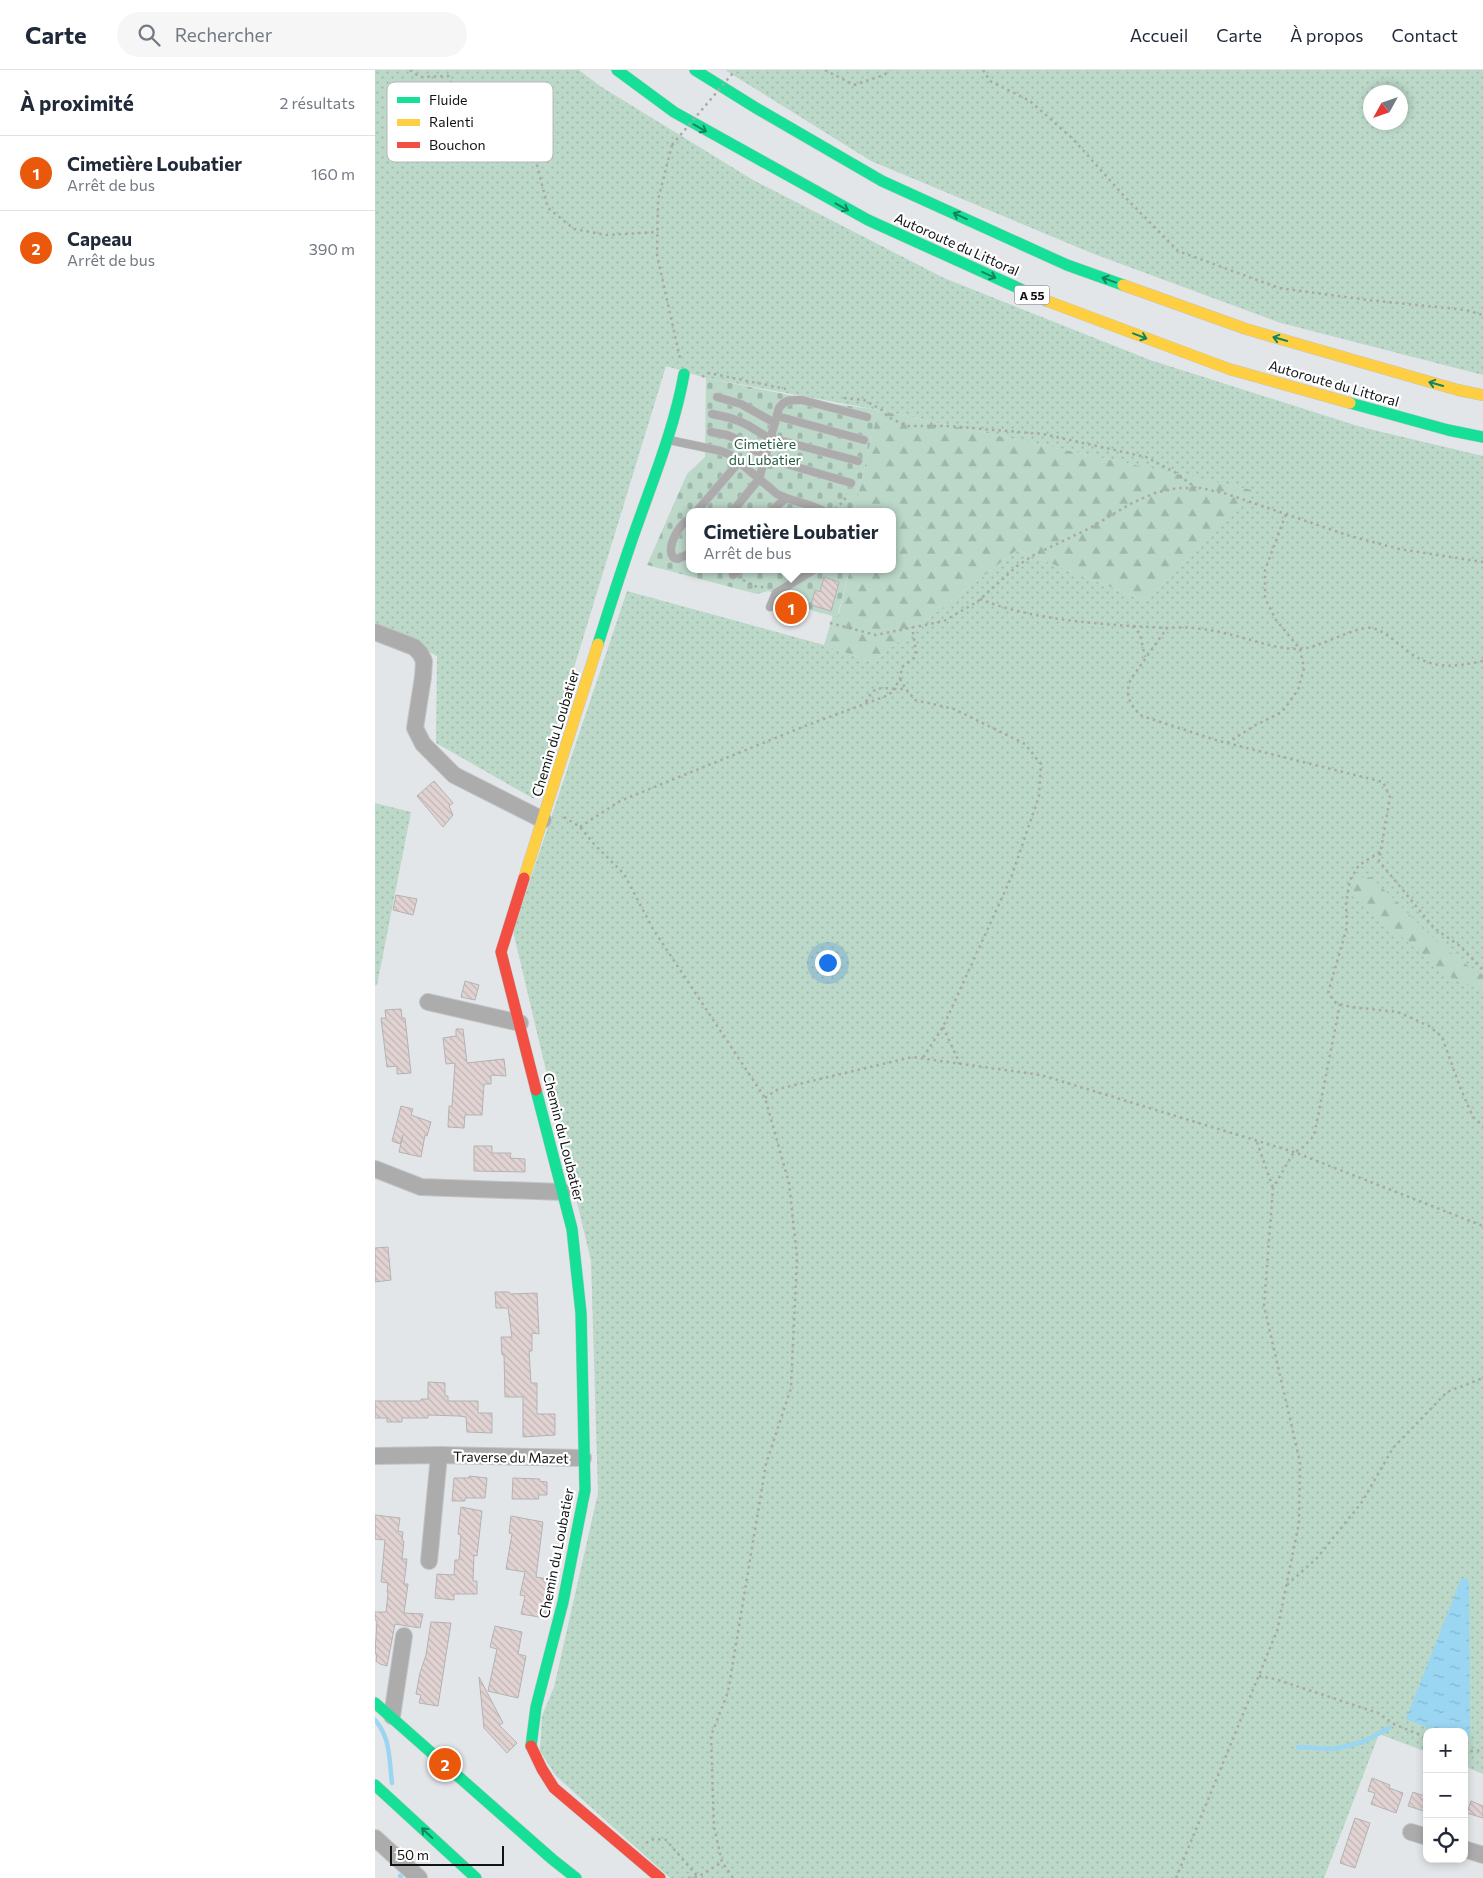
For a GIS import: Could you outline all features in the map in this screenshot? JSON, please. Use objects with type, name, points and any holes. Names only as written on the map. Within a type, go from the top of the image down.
[{"type":"main road","points":[[605,70],[674,112]]},
{"type":"main road","name":"Autoroute du Littoral","points":[[617,70],[674,112],[868,220],[1044,300],[1229,369],[1448,430],[1483,437]]},
{"type":"main road","name":"Autoroute du Littoral","points":[[695,70],[756,108],[882,181],[1067,265],[1246,329],[1458,390],[1483,395]]},
{"type":"main road","name":"Chemin du Loubatier","points":[[660,1878],[554,1788],[541,1769],[531,1746],[536,1707],[563,1602],[585,1490],[581,1313],[572,1229],[501,952],[623,567],[668,439],[678,407],[683,378]]},
{"type":"main road","points":[[375,1703],[551,1859],[576,1878]]},
{"type":"main road","points":[[375,1786],[476,1878]]},
{"type":"street","points":[[375,632],[414,647],[424,661],[415,728],[423,744],[454,775],[545,814]]},
{"type":"street","points":[[428,1002],[520,1023]]},
{"type":"street","points":[[375,1169],[421,1187],[563,1192]]},
{"type":"street","name":"Traverse du Mazet","points":[[429,1561],[439,1455]]},
{"type":"street","name":"Traverse du Mazet","points":[[375,1456],[439,1455],[583,1458]]},
{"type":"street","points":[[391,1716],[404,1636]]},
{"type":"street","points":[[1411,1832],[1423,1836]]},
{"type":"street","points":[[375,1838],[419,1878]]},
{"type":"street","points":[[1468,1850],[1483,1855]]},
{"type":"lane","points":[[717,397],[741,404],[776,420],[864,440]]},
{"type":"lane","points":[[735,508],[759,479],[776,420],[783,403],[791,400],[802,400],[867,417]]},
{"type":"lane","points":[[712,414],[731,418],[771,438],[858,461]]},
{"type":"lane","points":[[711,432],[727,435],[742,441],[766,458],[851,483]]},
{"type":"lane","points":[[668,439],[721,450],[731,455],[785,499],[819,508]]},
{"type":"lane","points":[[699,508],[739,462]]},
{"type":"lane","points":[[775,508],[785,499]]},
{"type":"lane","points":[[686,521],[681,524],[670,549],[670,554],[673,558],[678,559],[686,555]]},
{"type":"lane","points":[[770,607],[774,596],[809,573]]},
{"type":"path","points":[[410,70],[420,77],[448,76],[451,82]]},
{"type":"path","points":[[825,70],[855,84],[884,75],[890,70]]},
{"type":"path","points":[[983,70],[990,80],[1030,101],[1073,139],[1124,196],[1178,251],[1279,288],[1368,300],[1466,310],[1483,315]]},
{"type":"path","points":[[733,73],[673,145],[658,200],[657,255],[683,378],[695,382],[709,373],[792,390]]},
{"type":"path","points":[[536,162],[548,208],[574,229],[606,235],[658,232]]},
{"type":"path","points":[[837,397],[863,400],[882,410],[888,417],[907,426],[947,426],[1043,434],[1146,457],[1176,473],[1197,488]]},
{"type":"path","points":[[830,623],[876,634],[944,621],[980,599],[1005,576],[1034,555],[1089,528],[1132,503],[1177,488],[1197,488],[1227,494],[1350,536],[1399,549],[1483,562]]},
{"type":"path","points":[[1227,743],[1254,726],[1282,712],[1298,690],[1304,668],[1299,649],[1276,620],[1265,598],[1265,570],[1286,514]]},
{"type":"path","points":[[733,575],[757,587],[773,586],[781,590]]},
{"type":"path","points":[[980,599],[1005,609],[1133,626],[1196,628],[1228,634],[1269,646],[1299,649],[1370,628],[1388,634],[1411,653],[1429,662],[1449,667],[1483,661]]},
{"type":"path","points":[[1133,626],[1140,634],[1145,659]]},
{"type":"path","points":[[580,827],[620,800],[889,694],[900,679],[902,667],[907,661],[914,658],[916,651],[912,627]]},
{"type":"path","points":[[1167,628],[1127,687],[1128,698],[1133,709],[1142,716],[1227,743],[1383,782],[1390,797],[1379,861],[1434,928],[1460,946],[1483,970]]},
{"type":"path","points":[[900,679],[915,700],[953,709],[1025,744],[1041,764],[1039,796],[1011,878],[943,1027],[922,1059]]},
{"type":"path","points":[[865,704],[871,692],[878,688],[906,689]]},
{"type":"path","points":[[545,814],[580,827],[624,874],[653,929],[765,1098],[789,1183],[797,1257],[791,1388],[766,1464],[728,1692],[711,1736],[714,1827],[722,1862],[733,1878]]},
{"type":"path","points":[[1380,852],[1359,865],[1350,880],[1346,903],[1347,927],[1328,993],[1340,1004],[1398,1012],[1429,1026],[1442,1037],[1460,1088],[1473,1117],[1483,1126]]},
{"type":"path","points":[[1273,1188],[1294,1152],[1301,1150],[1314,1136],[1340,1004]]},
{"type":"path","points":[[943,1027],[960,1064]]},
{"type":"path","points":[[765,1098],[778,1089],[912,1057],[1041,1075],[1294,1152],[1483,1226]]},
{"type":"path","points":[[1176,1878],[1277,1631],[1299,1523],[1301,1462],[1265,1306],[1273,1188],[1257,1141]]},
{"type":"path","points":[[1286,1586],[1317,1558],[1362,1502],[1393,1448],[1447,1392],[1483,1378]]},
{"type":"path","points":[[1259,1676],[1275,1679],[1378,1713],[1394,1724],[1423,1736]]},
{"type":"path","points":[[1468,1752],[1483,1750]]},
{"type":"path","points":[[629,1851],[654,1839],[666,1840],[698,1877]]},
{"type":"path","points":[[688,1878],[698,1877],[722,1862]]},
{"type":"green space","points":[[375,70],[579,70],[600,86],[753,180],[944,278],[1150,360],[1361,427],[1483,456],[1483,1774],[1468,1768],[1468,1728],[1423,1728],[1423,1750],[1379,1734],[1324,1878],[670,1878],[556,1776],[540,1751],[542,1716],[554,1687],[598,1493],[591,1261],[513,931],[627,591],[824,645],[872,662],[1017,550],[1146,601],[1256,491],[878,410],[706,378],[666,366],[534,799],[436,743],[437,656],[375,624]]},
{"type":"green space","points":[[725,70],[1483,70],[1483,375],[1281,323],[1094,254],[871,161]]},
{"type":"green space","name":"Cimetière du Lubatier","points":[[706,378],[829,403],[878,410],[855,508],[686,508],[686,573],[849,573],[837,617],[791,605],[783,596],[776,593],[768,591],[757,594],[647,565],[687,474],[705,457]]},
{"type":"green space","points":[[878,410],[1257,491],[1146,601],[1017,550],[872,662],[824,645],[833,615],[838,616],[849,573],[896,573],[896,508],[855,508]]},
{"type":"green space","points":[[375,803],[411,812],[377,985],[375,985]]},
{"type":"green space","points":[[1371,877],[1429,934],[1459,960],[1483,975],[1483,992],[1445,974],[1355,897],[1352,887],[1357,878]]},
{"type":"water","points":[[1466,1578],[1469,1581],[1470,1734],[1468,1737],[1468,1728],[1429,1728],[1406,1719],[1461,1579]]},
{"type":"building","points":[[824,577],[839,582],[831,611],[811,605],[815,590],[820,592]]},
{"type":"building","points":[[434,781],[453,803],[449,806],[453,815],[443,827],[417,796]]},
{"type":"building","points":[[396,895],[417,899],[413,915],[393,910]]},
{"type":"building","points":[[465,981],[479,985],[475,1000],[461,997]]},
{"type":"building","points":[[401,1009],[402,1018],[405,1018],[411,1073],[397,1074],[397,1066],[387,1067],[381,1018],[386,1018],[385,1010]]},
{"type":"building","points":[[456,1029],[463,1029],[467,1063],[504,1059],[506,1076],[491,1075],[491,1084],[484,1084],[482,1115],[465,1115],[464,1128],[448,1127],[449,1106],[452,1106],[455,1063],[446,1064],[443,1038],[456,1036]]},
{"type":"building","points":[[401,1106],[413,1109],[411,1115],[431,1122],[427,1136],[425,1135],[421,1157],[399,1152],[403,1135],[400,1144],[392,1141]]},
{"type":"building","points":[[474,1146],[492,1146],[492,1153],[511,1153],[510,1158],[525,1159],[525,1172],[474,1171]]},
{"type":"building","points":[[388,1247],[391,1280],[375,1282],[375,1248]]},
{"type":"building","points":[[495,1292],[509,1292],[510,1294],[537,1293],[539,1334],[532,1333],[532,1351],[529,1351],[531,1383],[537,1383],[537,1414],[555,1414],[555,1435],[523,1437],[523,1397],[505,1397],[504,1355],[502,1355],[501,1337],[512,1337],[508,1308],[496,1308]]},
{"type":"building","points":[[428,1382],[445,1383],[445,1396],[448,1396],[448,1401],[478,1401],[478,1413],[492,1413],[492,1433],[467,1432],[466,1417],[459,1416],[428,1415],[428,1418],[402,1418],[402,1422],[387,1422],[387,1418],[375,1418],[375,1401],[421,1401],[421,1399],[428,1399]]},
{"type":"building","points":[[469,1476],[487,1478],[485,1498],[465,1498],[465,1501],[452,1501],[454,1478],[469,1478]]},
{"type":"building","points":[[513,1478],[540,1479],[539,1481],[547,1482],[547,1495],[538,1495],[539,1499],[512,1499]]},
{"type":"building","points":[[461,1507],[482,1511],[477,1556],[474,1555],[473,1581],[477,1581],[477,1594],[454,1594],[454,1600],[435,1598],[437,1574],[454,1575],[455,1560],[459,1560],[461,1535],[458,1534]]},
{"type":"building","points":[[375,1515],[400,1518],[398,1531],[403,1532],[402,1541],[404,1541],[402,1559],[407,1559],[404,1584],[408,1584],[404,1613],[423,1614],[420,1628],[395,1624],[387,1666],[376,1661],[377,1654],[375,1654],[377,1620],[375,1620],[375,1612],[386,1612],[388,1583],[381,1582],[385,1540],[375,1539]]},
{"type":"building","points":[[511,1516],[543,1522],[536,1577],[553,1580],[545,1618],[521,1614],[525,1596],[520,1595],[525,1572],[506,1569],[512,1534],[509,1533]]},
{"type":"building","points":[[431,1622],[451,1623],[438,1706],[419,1703],[421,1695],[416,1694],[426,1655]]},
{"type":"building","points":[[495,1626],[522,1632],[518,1654],[526,1656],[518,1698],[488,1691],[497,1649],[490,1647]]},
{"type":"building","points":[[479,1677],[503,1723],[499,1725],[517,1743],[507,1753],[484,1728]]},
{"type":"building","points":[[1372,1778],[1390,1785],[1389,1788],[1403,1793],[1396,1813],[1371,1804],[1375,1793],[1368,1791]]},
{"type":"building","points":[[1413,1792],[1423,1796],[1423,1811],[1408,1806]]},
{"type":"building","points":[[1471,1801],[1483,1806],[1483,1818],[1468,1813]]},
{"type":"building","points":[[1355,1818],[1370,1823],[1355,1868],[1340,1863]]},
{"type":"waterway","points":[[375,1720],[387,1742],[392,1783]]},
{"type":"waterway","points":[[1298,1747],[1334,1749],[1363,1742],[1389,1728]]},
{"type":"traffic: fast","points":[[617,70],[674,112],[868,220],[1047,301]]},
{"type":"traffic: fast","points":[[695,70],[756,108],[882,181],[1067,265],[1123,285]]},
{"type":"traffic: fast","points":[[598,644],[670,430],[684,374]]},
{"type":"traffic: fast","points":[[1350,403],[1448,430],[1483,437]]},
{"type":"traffic: fast","points":[[531,1746],[536,1707],[563,1602],[585,1490],[581,1313],[572,1229],[536,1090]]},
{"type":"traffic: fast","points":[[375,1703],[576,1878]]},
{"type":"traffic: fast","points":[[375,1785],[476,1878]]},
{"type":"traffic: slow","points":[[1123,285],[1246,329],[1458,390],[1483,395]]},
{"type":"traffic: slow","points":[[1047,301],[1229,369],[1350,403]]},
{"type":"traffic: slow","points":[[524,878],[598,644]]},
{"type":"traffic: jam","points":[[524,878],[501,952],[536,1090]]},
{"type":"traffic: jam","points":[[531,1746],[554,1788],[660,1878]]},
{"type":"place","name":"Cimetière Loubatier","points":[[791,608]]},
{"type":"place","name":"Capeau","points":[[445,1764]]}]
